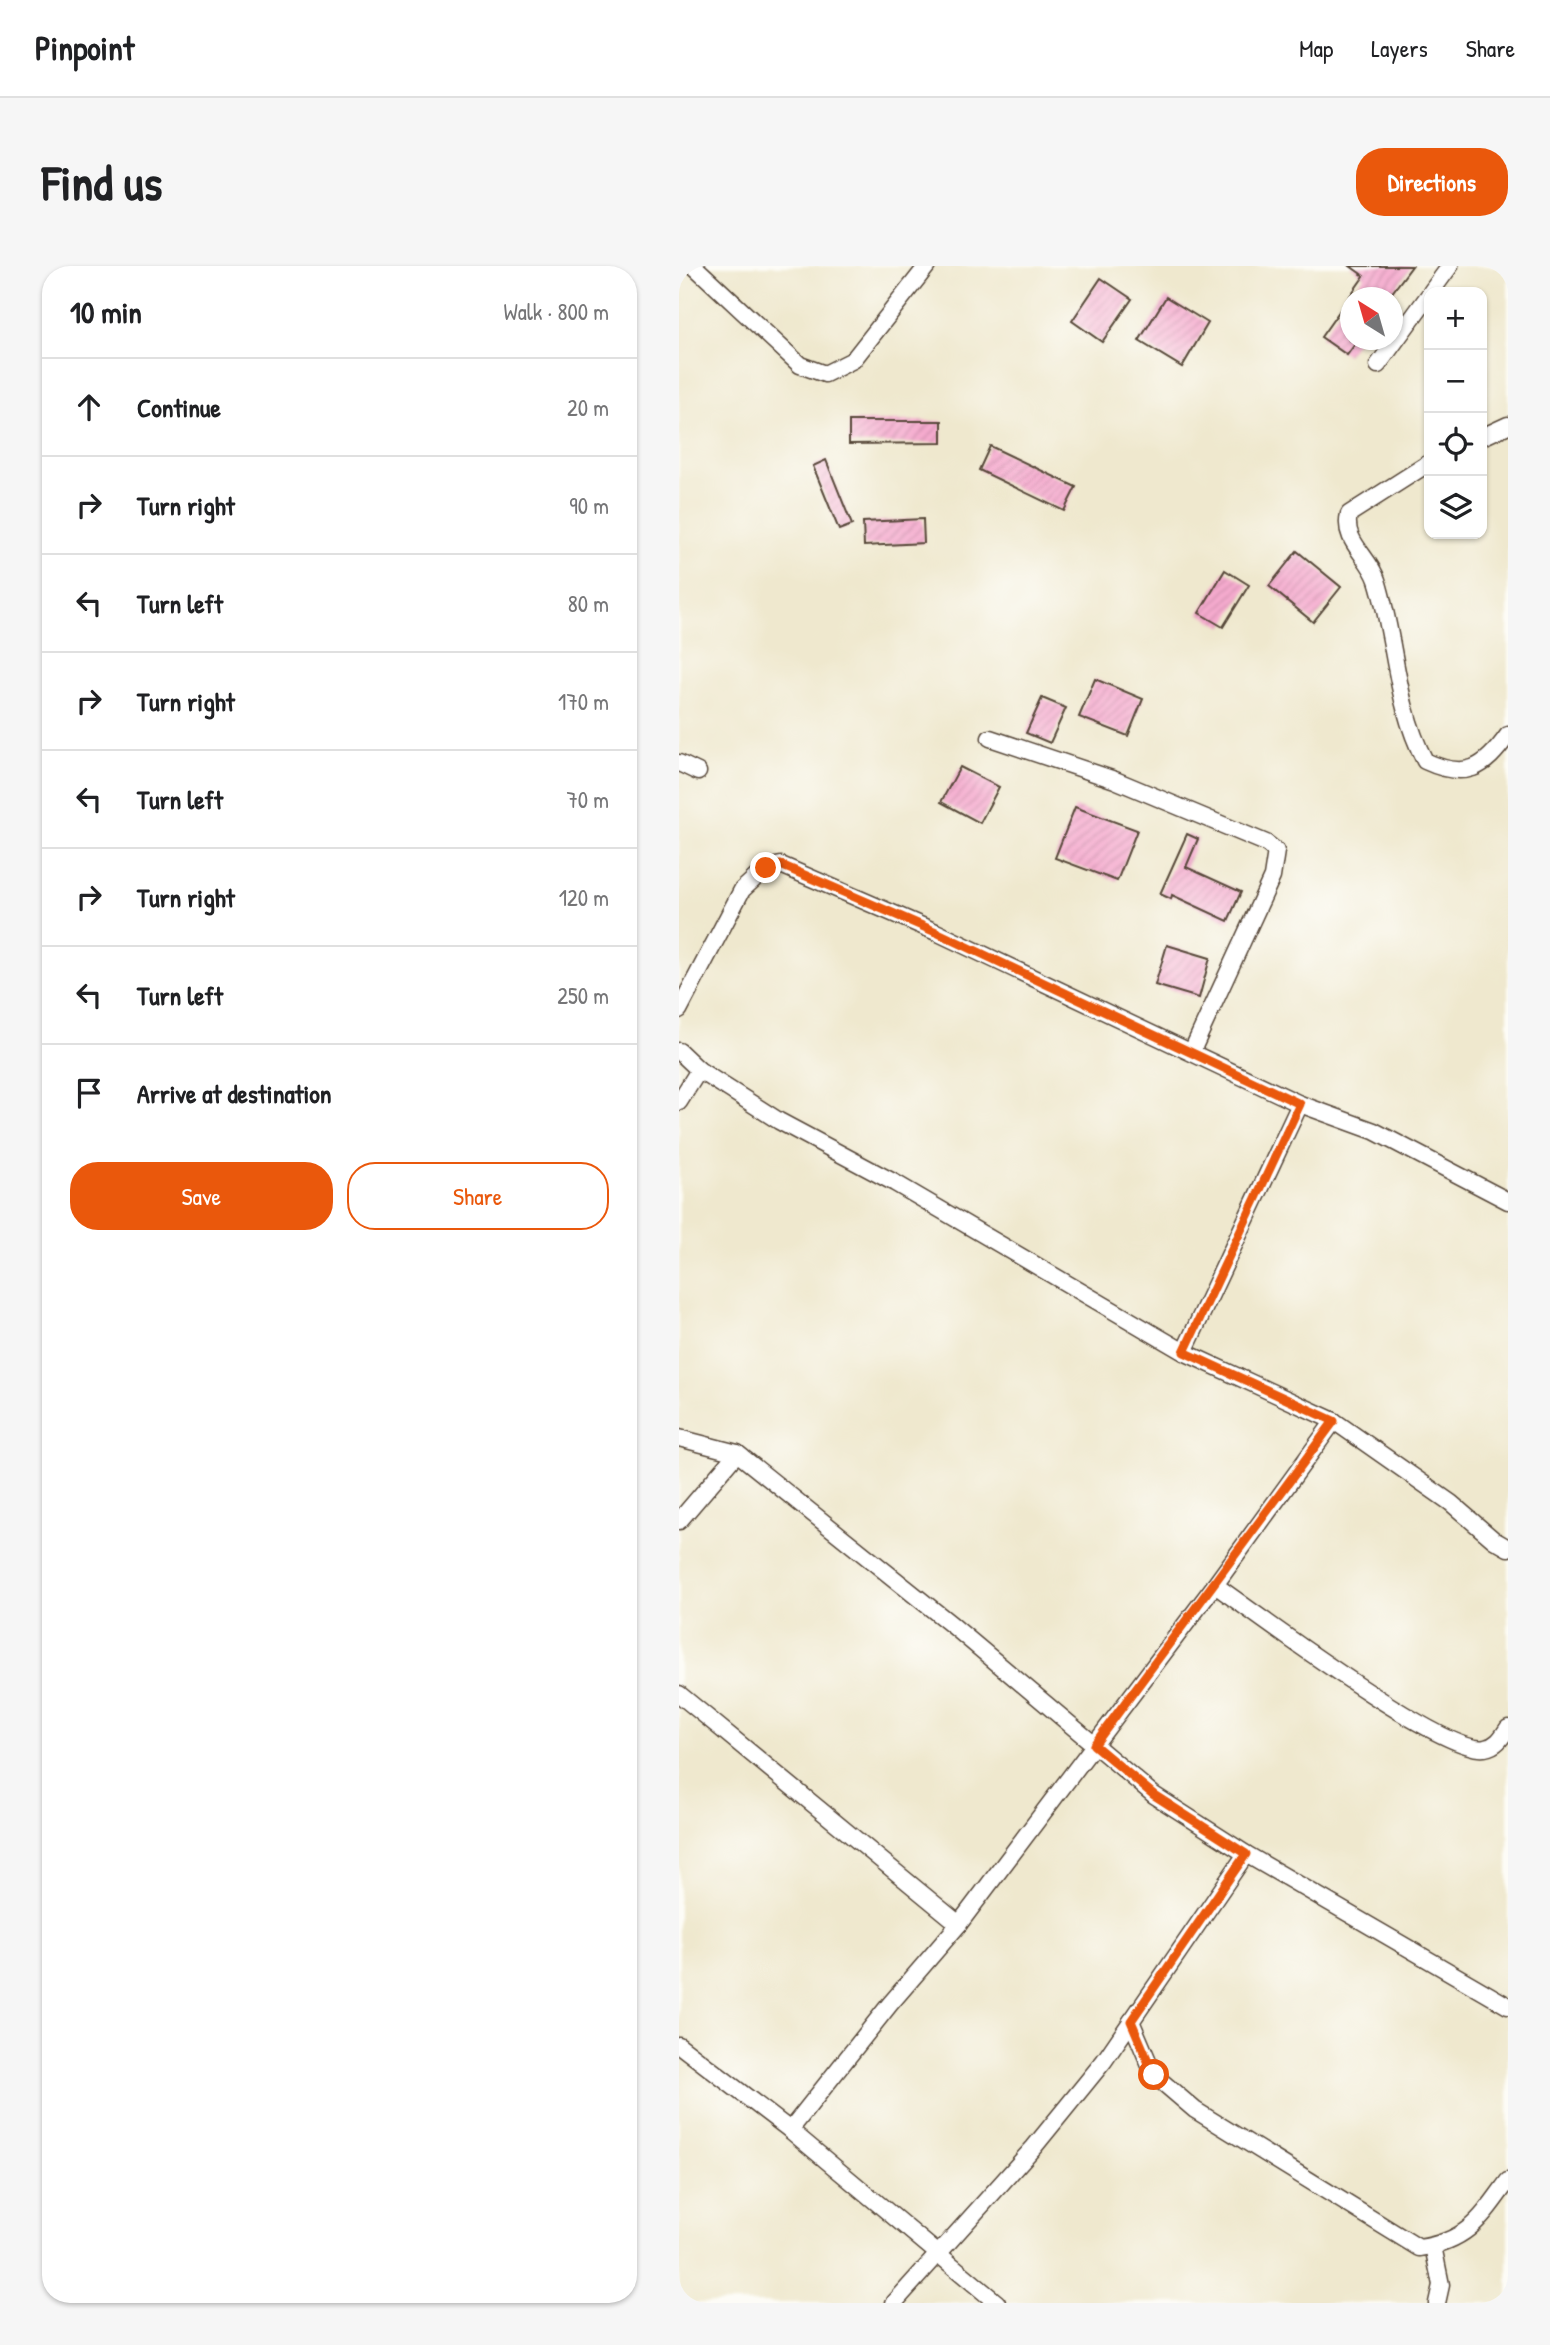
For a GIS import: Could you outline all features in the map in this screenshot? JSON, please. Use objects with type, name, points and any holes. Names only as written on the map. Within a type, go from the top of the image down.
[{"type":"street","points":[[694,266],[800,365],[825,374],[853,360],[927,266]]},
{"type":"street","points":[[1434,287],[1450,266]]},
{"type":"street","points":[[1378,365],[1424,301]]},
{"type":"street","points":[[1487,435],[1508,425]]},
{"type":"street","points":[[1424,466],[1349,514],[1346,526],[1349,537],[1372,567],[1389,620],[1403,705],[1414,739],[1425,761],[1463,771],[1482,766],[1508,735]]},
{"type":"street","points":[[990,738],[1115,780],[1266,843],[1276,850],[1272,877],[1192,1051]]},
{"type":"street","points":[[679,763],[698,772]]},
{"type":"street","points":[[679,1010],[742,890],[766,868],[781,865],[936,932],[1300,1104],[1374,1131],[1508,1201]]},
{"type":"street","points":[[679,1051],[699,1070],[779,1121],[895,1183],[1184,1352],[1334,1421],[1451,1503],[1494,1540],[1508,1548]]},
{"type":"street","points":[[679,1102],[699,1070]]},
{"type":"street","points":[[1184,1352],[1300,1104]]},
{"type":"street","points":[[790,2130],[890,2004],[959,1924],[1215,1585],[1334,1421]]},
{"type":"street","points":[[679,1438],[737,1453],[952,1625],[1154,1795],[1246,1854],[1508,2006]]},
{"type":"street","points":[[679,1521],[737,1453]]},
{"type":"street","points":[[1215,1585],[1380,1702],[1450,1738],[1482,1749],[1497,1744],[1508,1728]]},
{"type":"street","points":[[679,1694],[959,1924]]},
{"type":"street","points":[[894,2303],[940,2255],[1043,2137],[1104,2061],[1246,1854]]},
{"type":"street","points":[[1131,2021],[1154,2075],[1195,2110],[1419,2248],[1445,2244],[1477,2224],[1508,2181]]},
{"type":"street","points":[[679,2045],[790,2130],[997,2303]]},
{"type":"street","points":[[1433,2246],[1441,2285],[1437,2303]]},
{"type":"building","points":[[1350,266],[1412,266],[1396,287],[1356,287],[1364,276]]},
{"type":"building","points":[[1101,278],[1132,299],[1102,342],[1072,321]]},
{"type":"building","points":[[1166,297],[1208,323],[1182,367],[1139,341]]},
{"type":"building","points":[[1340,310],[1340,350],[1351,350],[1347,355],[1321,337]]},
{"type":"building","points":[[849,421],[942,421],[942,443],[849,444]]},
{"type":"building","points":[[990,446],[1076,487],[1064,511],[979,470]]},
{"type":"building","points":[[826,460],[852,525],[839,530],[813,466]]},
{"type":"building","points":[[923,519],[924,543],[864,546],[863,522]]},
{"type":"building","points":[[1297,551],[1341,587],[1313,622],[1269,586]]},
{"type":"building","points":[[1225,570],[1249,585],[1223,627],[1199,613]]},
{"type":"building","points":[[1095,679],[1143,699],[1128,736],[1079,717]]},
{"type":"building","points":[[1042,698],[1066,708],[1050,743],[1026,733]]},
{"type":"building","points":[[960,767],[999,787],[980,823],[941,802]]},
{"type":"building","points":[[1075,807],[1137,830],[1117,881],[1055,858]]},
{"type":"building","points":[[1187,834],[1198,839],[1186,867],[1241,892],[1228,921],[1172,895],[1171,899],[1160,894]]},
{"type":"building","points":[[1167,945],[1210,958],[1199,998],[1155,985]]},
{"type":"route","points":[[766,868],[781,865],[936,932],[1300,1104],[1184,1352],[1334,1421],[1094,1745],[1118,1768],[1154,1795],[1246,1854],[1131,2021],[1154,2075]]}]
